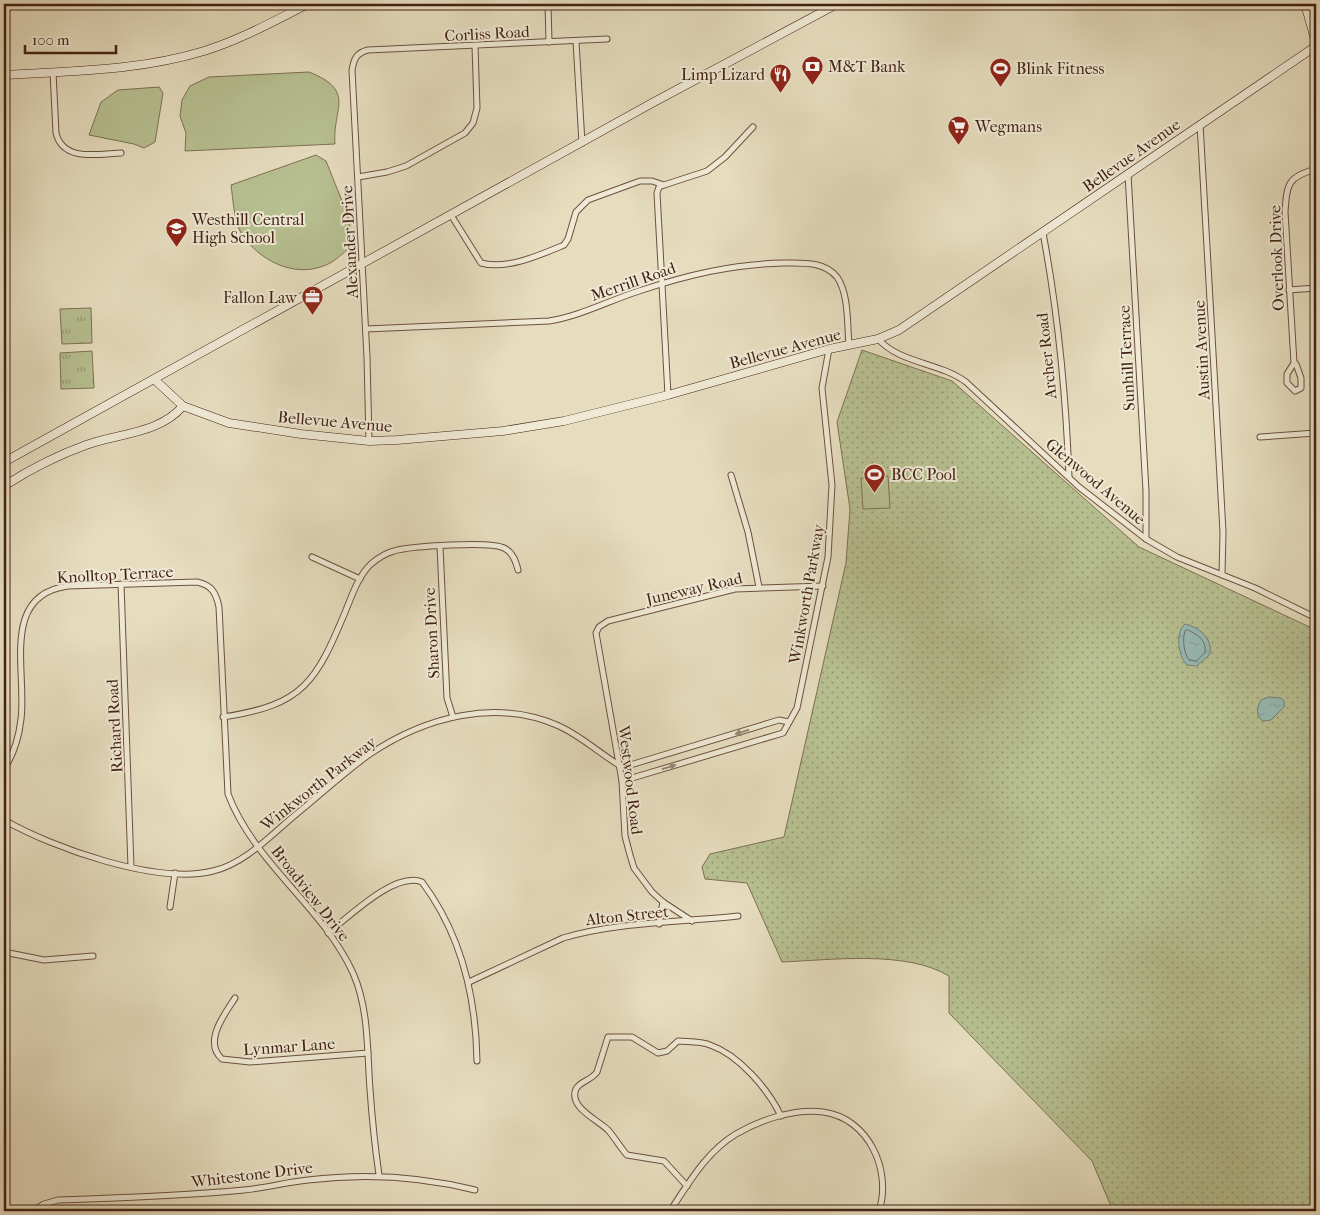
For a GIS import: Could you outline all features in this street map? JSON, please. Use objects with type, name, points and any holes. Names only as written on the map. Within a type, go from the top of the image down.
[{"type":"street","points":[[4,75],[127,68],[174,59],[236,39],[308,4]]},
{"type":"street","points":[[548,4],[549,42]]},
{"type":"street","points":[[4,462],[837,4]]},
{"type":"street","points":[[1305,4],[1316,45]]},
{"type":"street","name":"Corliss Road","points":[[368,50],[607,39]]},
{"type":"street","points":[[576,41],[582,143]]},
{"type":"street","name":"Bellevue Avenue","points":[[154,379],[183,406],[229,423],[369,441],[436,438],[503,431],[564,421],[668,395],[829,349],[878,339],[898,330],[1316,45]]},
{"type":"street","points":[[358,177],[387,172],[406,166],[465,132],[472,124],[477,108],[475,46]]},
{"type":"street","name":"Alexander Drive","points":[[368,50],[356,56],[352,70],[366,329],[369,441]]},
{"type":"street","points":[[53,72],[56,133],[62,148],[68,152],[82,154],[121,153]]},
{"type":"street","name":"Austin Avenue","points":[[1200,124],[1219,450],[1222,575]]},
{"type":"street","points":[[668,395],[657,193],[659,187],[713,167],[753,127]]},
{"type":"street","name":"Overlook Drive","points":[[1294,363],[1287,374],[1287,383],[1295,391],[1301,388],[1301,378],[1294,363],[1286,190],[1298,175],[1316,169]]},
{"type":"street","name":"Sunhill Terrace","points":[[1128,174],[1146,491],[1146,539]]},
{"type":"street","points":[[451,215],[481,263],[499,265],[515,262],[564,245],[568,239],[576,212],[588,200],[640,181],[652,181],[664,185]]},
{"type":"street","name":"Archer Road","points":[[1042,233],[1052,292],[1067,435],[1068,477]]},
{"type":"street","name":"Merrill Road","points":[[366,329],[549,321],[570,318],[662,283],[700,272],[781,263],[815,264],[832,272],[840,283],[844,293],[850,344]]},
{"type":"street","points":[[1290,290],[1316,288]]},
{"type":"street","name":"Glenwood Avenue","points":[[878,339],[893,353],[954,374],[1068,477],[1146,539],[1178,558],[1255,588],[1316,618]]},
{"type":"street","name":"Winkworth Parkway","points":[[622,781],[783,733],[797,708],[823,586],[832,507],[830,448],[822,388],[829,349]]},
{"type":"street","points":[[4,486],[53,459],[86,445],[164,423],[183,406]]},
{"type":"street","points":[[1260,436],[1316,434]]},
{"type":"street","points":[[731,475],[748,532],[759,587]]},
{"type":"street","points":[[223,717],[273,706],[288,700],[303,688],[322,664],[360,579],[370,565],[391,552],[485,545],[504,548],[511,554],[518,570]]},
{"type":"street","name":"Sharon Drive","points":[[440,547],[447,698],[453,717]]},
{"type":"street","points":[[312,557],[360,579]]},
{"type":"street","name":"Broadview Drive","points":[[197,582],[210,586],[214,591],[219,607],[228,794],[236,815],[328,933],[353,973],[360,993],[366,1023],[372,1121],[379,1175]]},
{"type":"street","name":"Knolltop Terrace","points":[[4,769],[17,741],[22,718],[18,631],[29,607],[40,595],[56,588],[197,582]]},
{"type":"street","name":"Richard Road","points":[[121,584],[131,867]]},
{"type":"street","name":"Juneway Road","points":[[603,624],[735,589],[823,586]]},
{"type":"street","name":"Westwood Road","points":[[603,624],[596,633],[595,642],[622,781],[626,836],[630,855],[644,882],[663,902],[692,921]]},
{"type":"street","name":"Winkworth Parkway","points":[[4,820],[69,850],[131,867],[175,873],[213,871],[244,857],[369,755],[409,732],[453,717],[499,712],[515,713],[544,720],[560,726],[586,741],[619,765]]},
{"type":"street","points":[[619,765],[627,766],[779,720],[789,722]]},
{"type":"street","points":[[170,907],[175,873]]},
{"type":"street","points":[[328,933],[396,883],[406,880],[422,882],[459,953],[469,982],[476,1034],[477,1061]]},
{"type":"street","points":[[659,924],[663,902]]},
{"type":"street","name":"Alton Street","points":[[469,982],[563,938],[606,928],[738,916]]},
{"type":"street","points":[[4,952],[44,960],[93,956]]},
{"type":"street","name":"Lynmar Lane","points":[[235,998],[225,1014],[214,1040],[214,1048],[222,1059],[250,1062],[368,1053]]},
{"type":"street","points":[[686,1186],[664,1161],[627,1155],[608,1130],[579,1106],[575,1098],[575,1092],[579,1085],[594,1077],[597,1072],[608,1037],[632,1037],[658,1052],[667,1051],[678,1041],[701,1042],[715,1047],[753,1076],[764,1087],[781,1116]]},
{"type":"street","points":[[670,1211],[708,1156],[731,1138],[753,1126],[781,1116],[795,1113],[824,1112],[854,1125],[870,1142],[880,1161],[884,1195],[879,1211]]},
{"type":"street","name":"Whitestone Drive","points":[[34,1210],[44,1204],[58,1200],[246,1190],[309,1180],[379,1175],[448,1183],[475,1190]]},
{"type":"green space","points":[[309,72],[324,79],[333,86],[338,94],[335,144],[185,151],[186,133],[180,116],[182,100],[190,86],[209,77]]},
{"type":"green space","points":[[159,87],[163,93],[155,142],[144,148],[134,144],[89,135],[101,102],[118,90]]},
{"type":"green space","points":[[316,155],[326,161],[350,221],[348,249],[335,260],[314,269],[301,270],[289,268],[277,264],[256,251],[240,231],[235,215],[231,185]]},
{"type":"green space","points":[[91,308],[92,343],[62,344],[60,309]]},
{"type":"green space","points":[[862,350],[952,381],[1139,547],[1316,630],[1316,1211],[1113,1211],[1092,1161],[949,1013],[949,976],[931,968],[890,960],[845,959],[782,962],[747,883],[705,879],[702,867],[710,854],[784,837],[846,563],[850,509],[837,422]]},
{"type":"green space","points":[[92,351],[94,388],[61,389],[60,353]]},
{"type":"green space","name":"BCC Pool","points":[[888,476],[890,508],[863,509],[861,478]]},
{"type":"water","points":[[1185,624],[1204,634],[1209,643],[1210,654],[1197,666],[1187,665],[1181,656],[1179,638]]},
{"type":"water","points":[[1269,697],[1281,698],[1284,701],[1284,707],[1271,720],[1263,721],[1259,717],[1258,708],[1261,700]]},
{"type":"place","name":"M&T Bank","points":[[812,85]]},
{"type":"place","name":"Blink Fitness","points":[[1000,87]]},
{"type":"place","name":"Limp Lizard","points":[[781,93]]},
{"type":"place","name":"Wegmans","points":[[959,145]]},
{"type":"place","name":"Westhill Central High School","points":[[176,247]]},
{"type":"place","name":"Fallon Law","points":[[313,316]]},
{"type":"place","name":"BCC Pool","points":[[875,493]]}]
